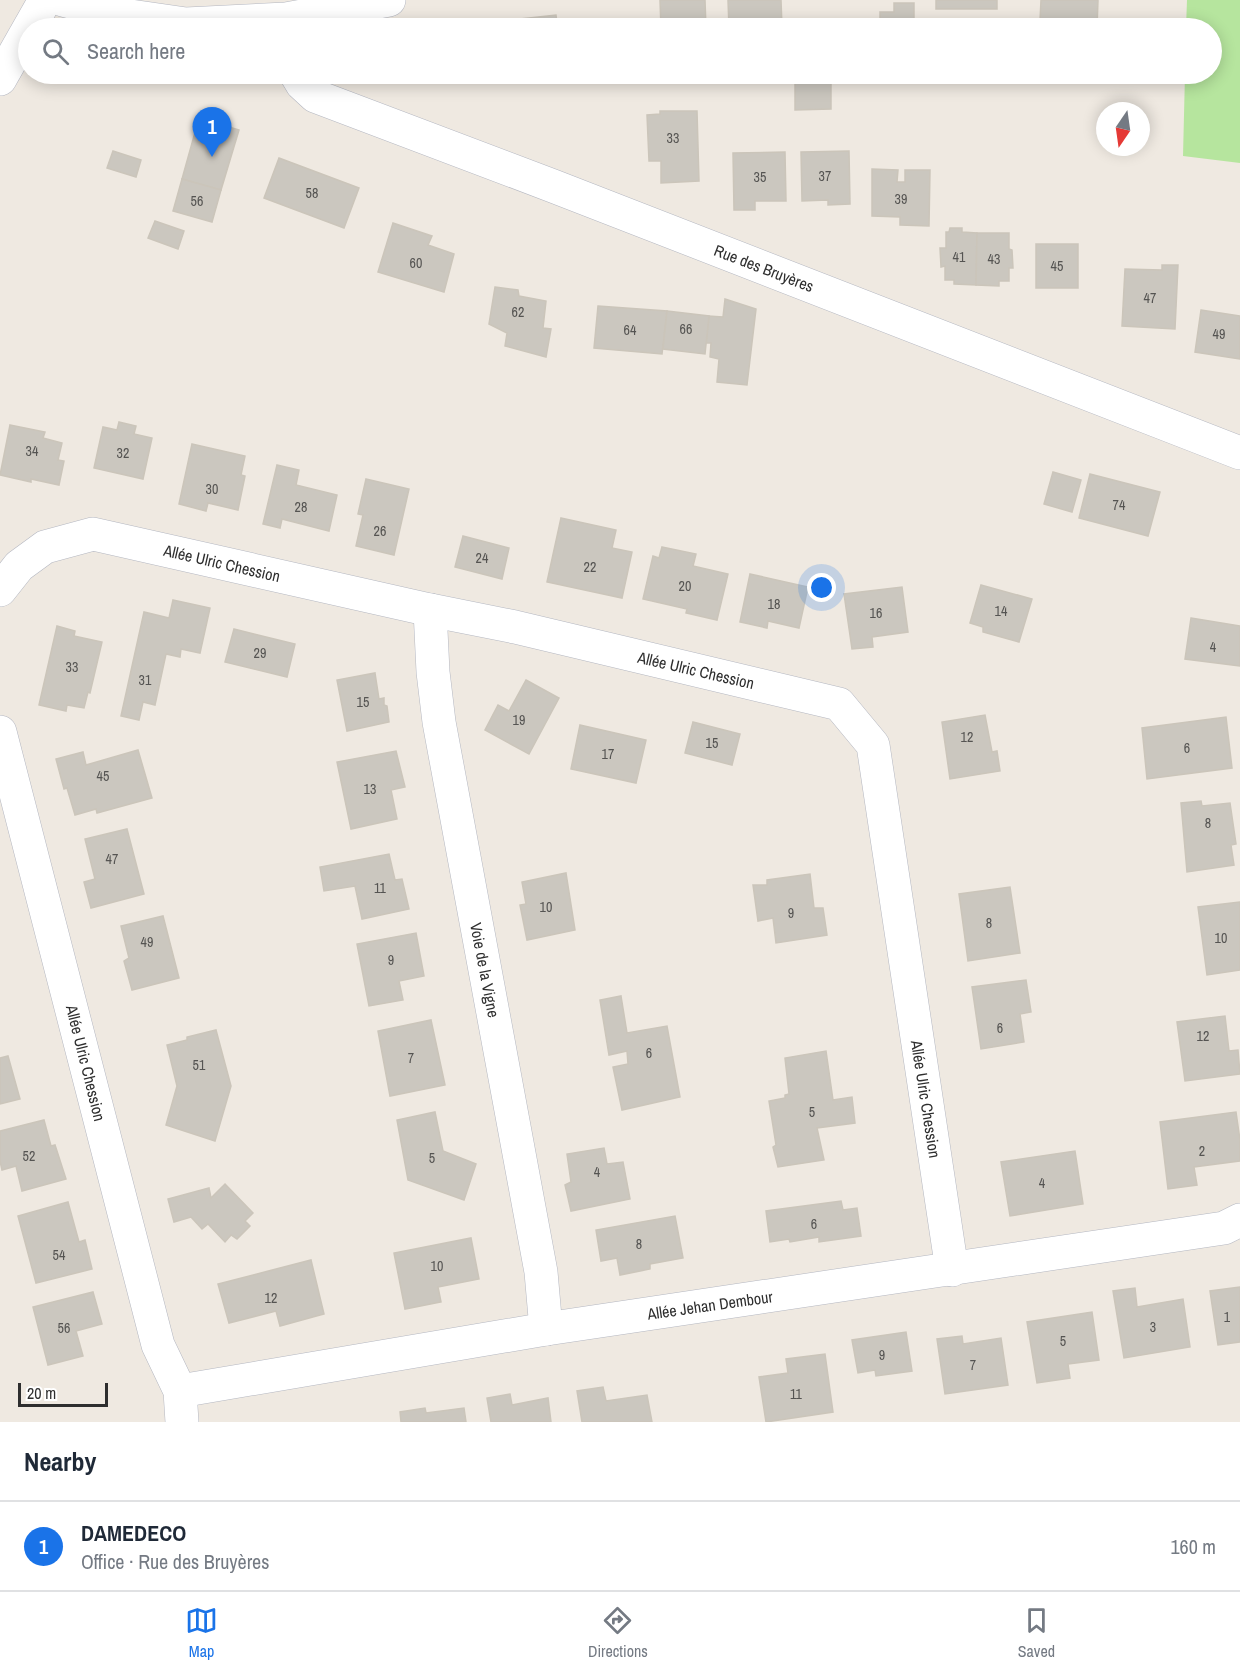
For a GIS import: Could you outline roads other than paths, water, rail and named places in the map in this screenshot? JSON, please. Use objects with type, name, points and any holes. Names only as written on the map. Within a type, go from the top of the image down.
[{"type":"street","points":[[35,18],[45,0]]},
{"type":"street","points":[[63,0],[116,14],[144,18]]},
{"type":"street","points":[[312,18],[389,0]]},
{"type":"street","points":[[0,80],[18,48]]},
{"type":"street","name":"Rue des Bruyères","points":[[302,84],[315,96],[1240,453]]},
{"type":"street","name":"Allée Ulric Chession","points":[[0,590],[19,566],[45,547],[93,534],[515,627],[839,705],[873,745],[952,1270]]},
{"type":"street","name":"Voie de la Vigne","points":[[430,610],[433,672],[439,722],[541,1272],[546,1329]]},
{"type":"street","name":"Allée Ulric Chession","points":[[0,732],[158,1345],[181,1406]]},
{"type":"street","name":"Allée Jehan Dembour","points":[[181,1406],[546,1329],[1224,1228],[1240,1220]]},
{"type":"place","name":"DAMEDECO","points":[[212,157]]}]
